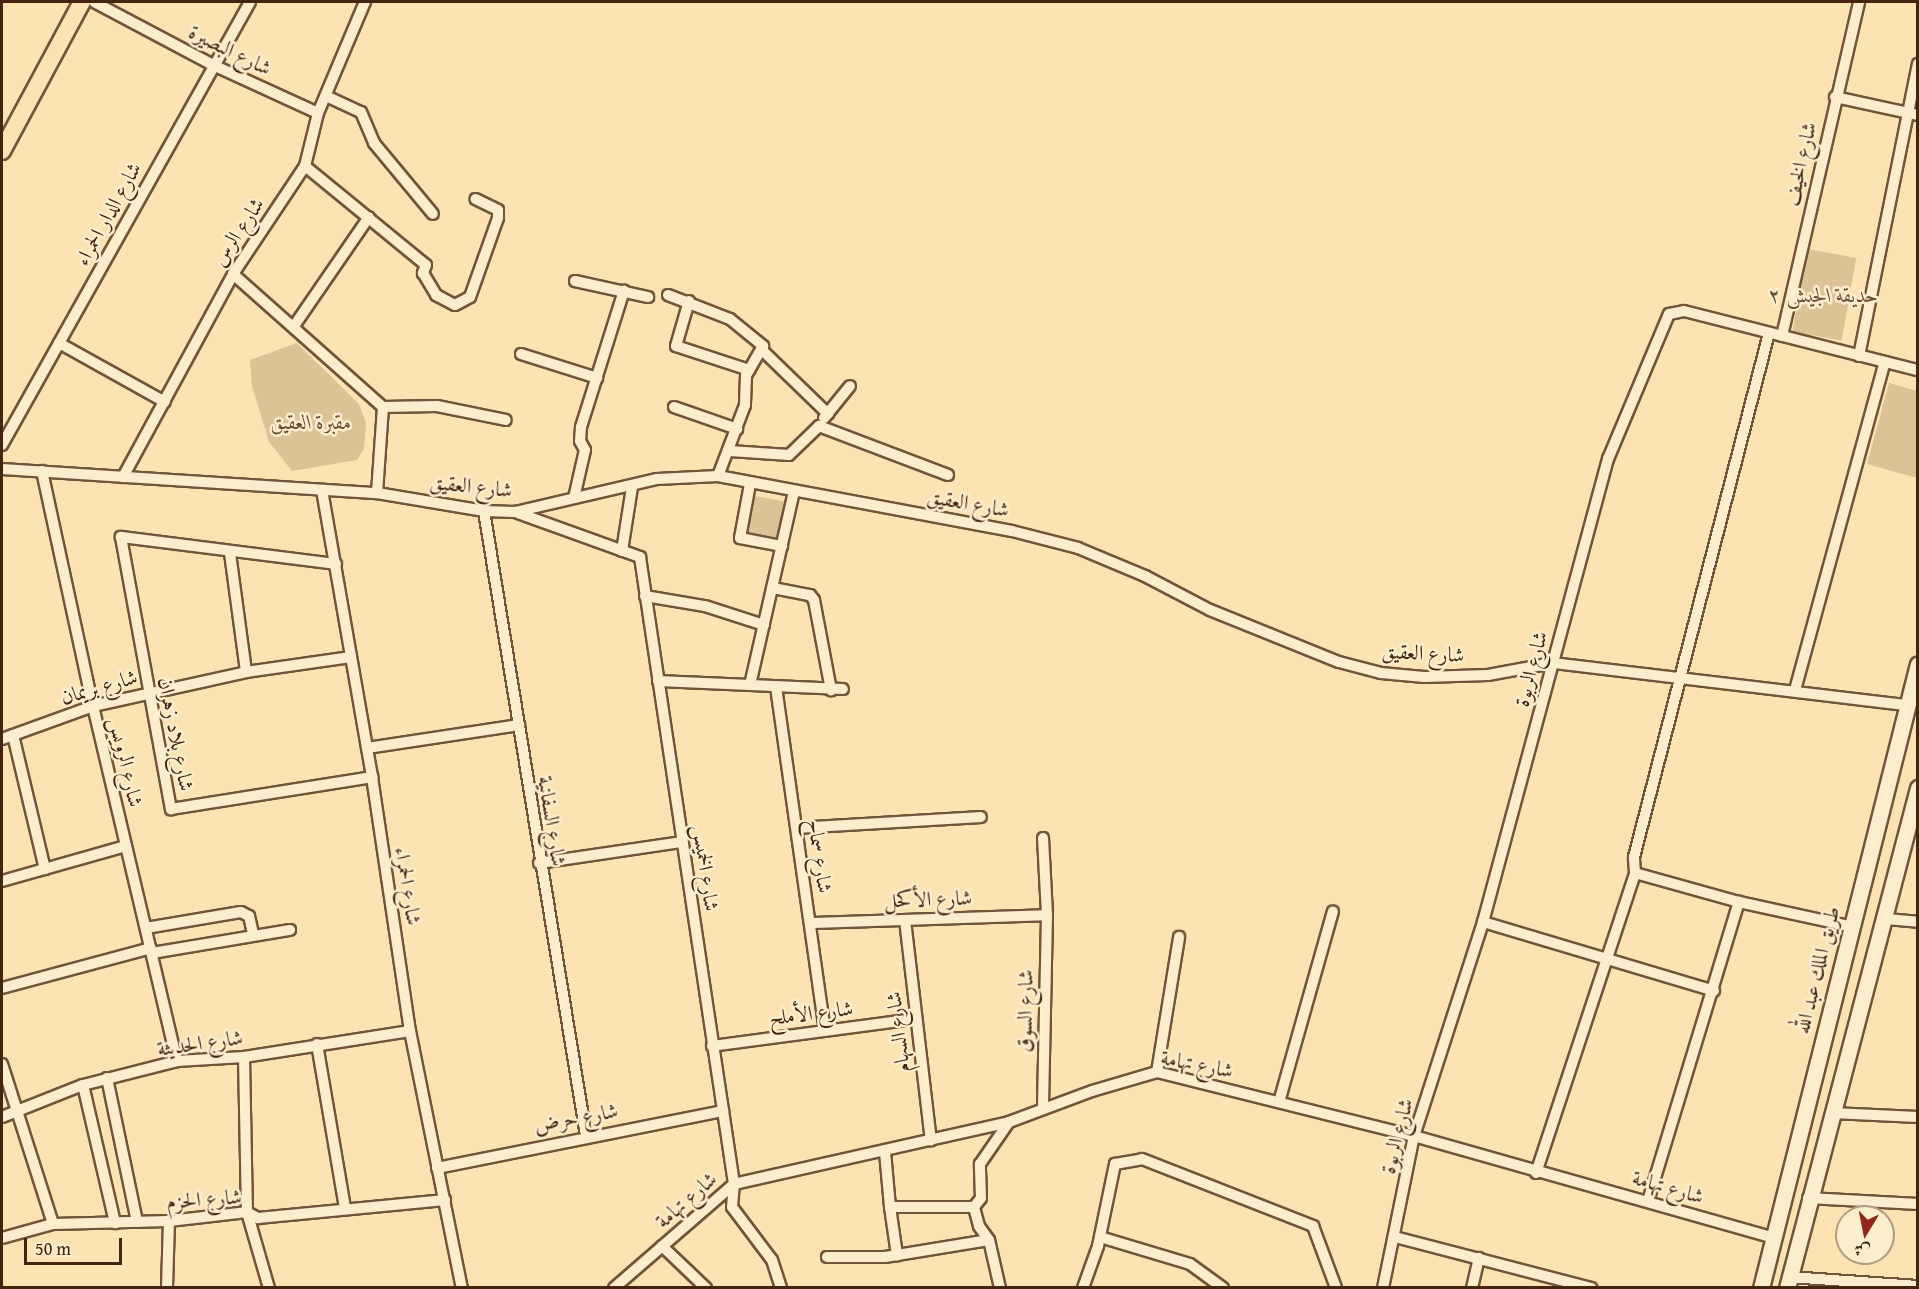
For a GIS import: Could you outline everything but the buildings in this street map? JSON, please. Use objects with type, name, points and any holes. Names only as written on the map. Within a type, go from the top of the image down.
[{"type":"main road","points":[[2,151],[82,2]]},
{"type":"main road","name":"طريق الملك عبد الله","points":[[1761,1287],[1771,1237],[1917,664]]},
{"type":"main road","points":[[1788,1282],[1808,1198],[1913,827],[1917,788]]},
{"type":"street","name":"شارع البصيرة","points":[[94,2],[213,65],[318,113]]},
{"type":"street","name":"شارع الدار الحمراء","points":[[2,445],[250,2]]},
{"type":"street","name":"شارع الرس","points":[[123,477],[233,274],[305,166],[318,113],[365,2]]},
{"type":"street","name":"شارع الخيف","points":[[1782,336],[1835,97],[1859,2]]},
{"type":"street","points":[[1859,356],[1912,114],[1917,64]]},
{"type":"street","points":[[326,96],[361,112],[374,143],[433,214]]},
{"type":"street","points":[[1835,97],[1912,114]]},
{"type":"street","points":[[305,166],[426,265],[423,273],[436,295],[455,305],[463,303],[470,297],[498,218],[498,210],[475,199]]},
{"type":"street","points":[[294,326],[369,217]]},
{"type":"street","points":[[233,274],[383,407],[437,406],[506,420]]},
{"type":"street","points":[[575,281],[648,297]]},
{"type":"street","points":[[574,498],[585,450],[580,441],[581,427],[624,291]]},
{"type":"street","points":[[668,295],[689,301],[730,319],[761,343],[762,350],[828,414]]},
{"type":"street","points":[[689,301],[676,342],[678,349],[749,370]]},
{"type":"street","name":"شارع الربوة","points":[[1383,1287],[1414,1136],[1483,922],[1608,459],[1669,314],[1684,311],[1917,370]]},
{"type":"street","points":[[1536,1173],[1635,873],[1634,857],[1769,333]]},
{"type":"street","points":[[59,342],[165,402]]},
{"type":"street","points":[[718,476],[737,429],[749,370],[762,350]]},
{"type":"street","points":[[521,354],[597,378]]},
{"type":"street","points":[[1795,690],[1885,362]]},
{"type":"street","points":[[730,451],[789,455],[819,426],[850,386]]},
{"type":"street","points":[[377,494],[383,407]]},
{"type":"street","points":[[674,407],[737,429]]},
{"type":"street","points":[[819,426],[948,475]]},
{"type":"street","name":"شارع العقيق","points":[[2,469],[377,494],[484,511],[515,512],[632,487],[657,479],[718,476],[750,484],[1012,531],[1078,548],[1145,576],[1210,610],[1339,662],[1380,673],[1424,677],[1488,675],[1553,663],[1906,705]]},
{"type":"street","name":"شارع الرويس","points":[[42,471],[93,706],[177,1061]]},
{"type":"street","points":[[750,484],[740,538],[782,546]]},
{"type":"street","points":[[515,512],[622,551],[632,487]]},
{"type":"street","name":"شارع الحمراء","points":[[322,490],[372,777],[410,1031],[462,1287]]},
{"type":"street","points":[[750,685],[794,491]]},
{"type":"street","name":"شارع السفانية","points":[[484,511],[539,863],[586,1135]]},
{"type":"street","name":"شارع بلاد زهران","points":[[230,553],[121,537],[171,809],[372,777]]},
{"type":"street","name":"شارع الخميس","points":[[622,551],[640,557],[734,1184],[732,1207],[772,1260],[781,1287]]},
{"type":"street","points":[[246,672],[230,553],[336,564]]},
{"type":"street","points":[[658,681],[837,689],[814,600],[810,595],[773,588]]},
{"type":"street","points":[[645,596],[705,606],[764,625]]},
{"type":"street","name":"شارع بريمان","points":[[2,739],[93,706],[246,672],[351,657]]},
{"type":"street","name":"شارع سماح","points":[[776,687],[825,1031]]},
{"type":"street","points":[[367,748],[519,725]]},
{"type":"street","points":[[13,735],[45,869]]},
{"type":"street","points":[[797,828],[981,817]]},
{"type":"street","name":"شارع السوق","points":[[1043,838],[1047,915],[1043,1107]]},
{"type":"street","points":[[539,863],[682,842]]},
{"type":"street","points":[[2,881],[126,846]]},
{"type":"street","points":[[1635,873],[1739,902],[1849,926]]},
{"type":"street","points":[[1648,1201],[1714,991],[1739,902]]},
{"type":"street","points":[[1279,1102],[1333,911]]},
{"type":"street","points":[[146,928],[241,912],[249,916],[253,933]]},
{"type":"street","name":"شارع الأكحل","points":[[811,923],[1047,915]]},
{"type":"street","name":"شارع السهام","points":[[905,920],[931,1140]]},
{"type":"street","points":[[1886,920],[1917,922]]},
{"type":"street","points":[[1483,922],[1714,991]]},
{"type":"street","points":[[2,988],[151,951],[253,933],[290,930]]},
{"type":"street","points":[[1157,1072],[1179,937]]},
{"type":"street","name":"شارع الأملح","points":[[712,1046],[915,1019]]},
{"type":"street","name":"شارع الحديثة","points":[[2,1117],[83,1085],[177,1061],[244,1057],[410,1031]]},
{"type":"street","points":[[317,1044],[345,1208]]},
{"type":"street","points":[[244,1057],[247,1212],[269,1287]]},
{"type":"street","points":[[2,1064],[53,1224]]},
{"type":"street","name":"شارع تهامة","points":[[614,1287],[734,1184],[885,1152],[1009,1122],[1043,1107],[1157,1072],[1414,1136],[1536,1173],[1648,1201],[1771,1237]]},
{"type":"street","points":[[107,1078],[136,1222]]},
{"type":"street","points":[[83,1085],[115,1223]]},
{"type":"street","name":"شارع حرض","points":[[437,1168],[586,1135],[723,1111]]},
{"type":"street","points":[[1832,1113],[1917,1117]]},
{"type":"street","points":[[974,1207],[981,1198],[980,1164],[1009,1122]]},
{"type":"street","points":[[885,1152],[897,1255]]},
{"type":"street","points":[[1083,1287],[1100,1237],[1115,1164],[1142,1159],[1313,1226],[1336,1287]]},
{"type":"street","points":[[1808,1198],[1917,1204]]},
{"type":"street","name":"شارع الحزم","points":[[2,1238],[53,1224],[169,1221],[247,1212],[258,1218],[445,1200]]},
{"type":"street","points":[[890,1207],[974,1207]]},
{"type":"street","points":[[974,1207],[979,1226],[989,1240],[1000,1287]]},
{"type":"street","points":[[167,1287],[169,1221]]},
{"type":"street","points":[[1100,1237],[1190,1264],[1223,1287]]},
{"type":"street","points":[[1395,1237],[1479,1258],[1556,1282],[1591,1287]]},
{"type":"street","points":[[827,1257],[897,1255],[989,1240]]},
{"type":"street","points":[[662,1246],[706,1287]]},
{"type":"street","points":[[1472,1287],[1479,1258]]},
{"type":"street","points":[[1788,1282],[1917,1286]]},
{"type":"green space","name":"حديقة الجيش ٢","points":[[1807,249],[1856,258],[1842,340],[1792,332]]},
{"type":"green space","name":"مقبرة العقيق","points":[[297,343],[359,404],[366,423],[364,449],[357,460],[292,471],[269,442],[252,386],[250,360]]},
{"type":"green space","points":[[1889,383],[1917,391],[1917,478],[1867,464]]},
{"type":"green space","points":[[755,496],[786,502],[779,538],[748,532]]}]
